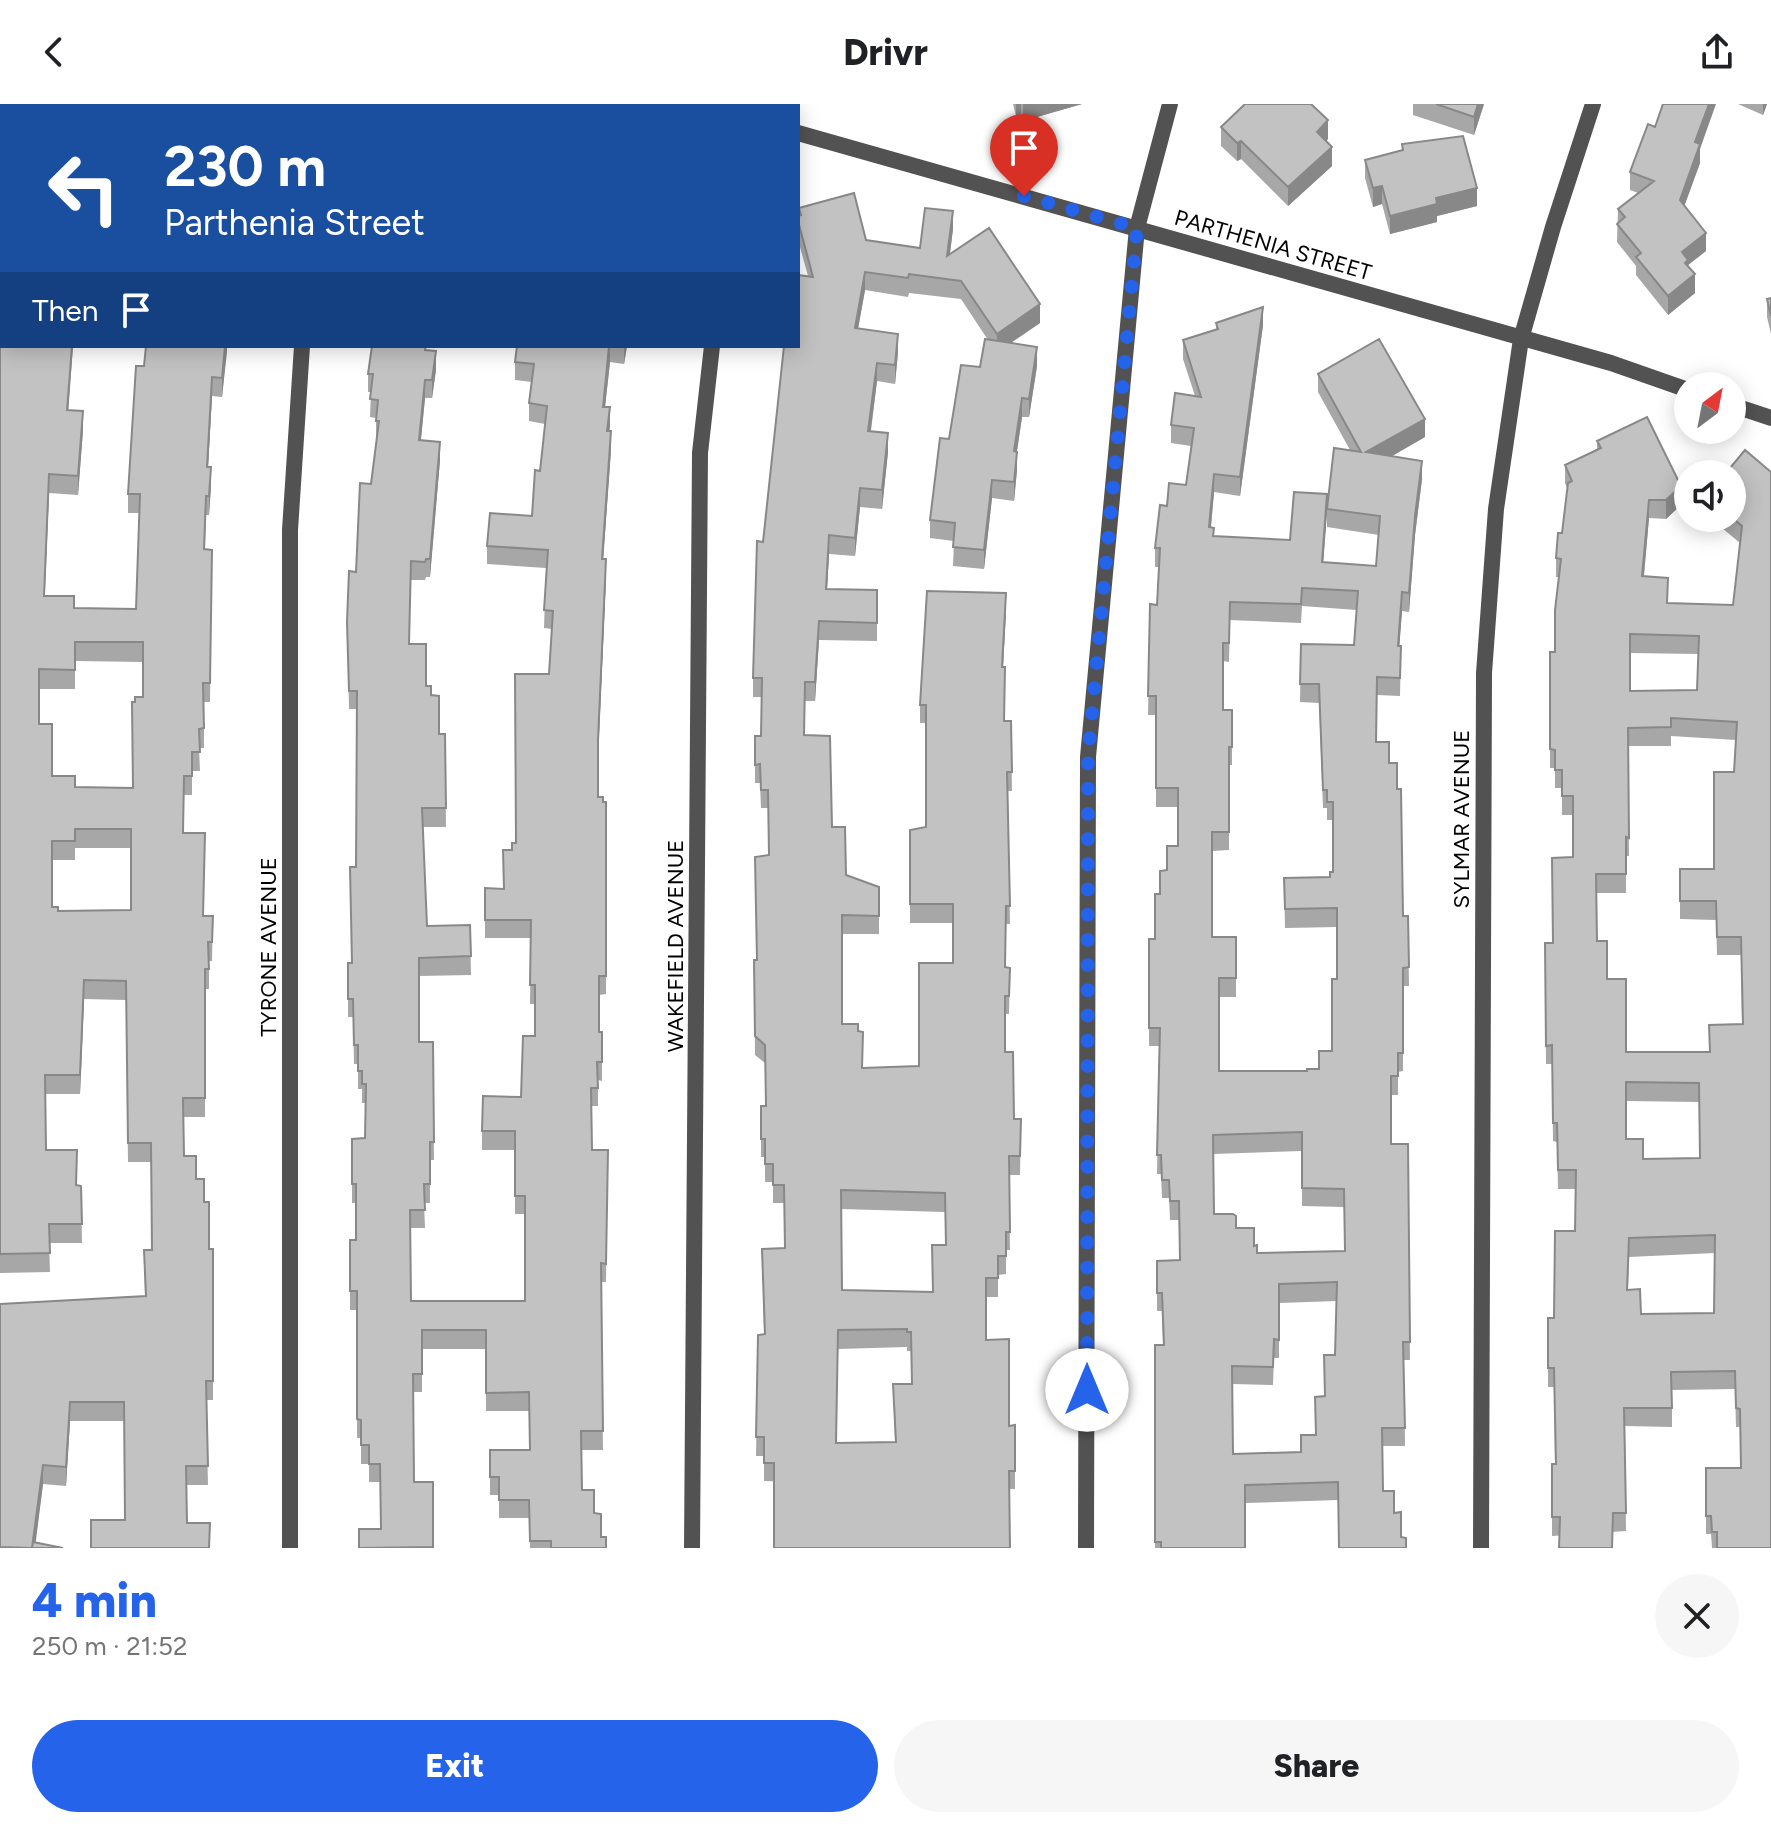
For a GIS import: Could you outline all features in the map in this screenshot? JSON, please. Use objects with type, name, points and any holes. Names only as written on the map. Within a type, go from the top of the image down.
[{"type":"street","points":[[1086,1548],[1088,757],[1137,228],[1170,104]]},
{"type":"street","name":"SYLMAR AVENUE","points":[[1481,1548],[1484,673],[1496,509],[1521,339],[1593,104]]},
{"type":"street","name":"PARTHENIA STREET","points":[[800,134],[1611,363],[1674,385]]},
{"type":"street","name":"TYRONE AVENUE","points":[[290,1548],[290,530],[302,348]]},
{"type":"street","name":"WAKEFIELD AVENUE","points":[[692,1548],[700,453],[712,348]]},
{"type":"street","points":[[1746,410],[1771,418]]},
{"type":"building","points":[[1245,104],[1311,104],[1328,120],[1317,132],[1332,147],[1288,187],[1241,141],[1237,143],[1221,127]]},
{"type":"building","points":[[1436,104],[1478,104],[1474,117]]},
{"type":"building","points":[[1663,104],[1709,104],[1695,142],[1700,144],[1680,200],[1706,233],[1682,252],[1688,260],[1685,263],[1695,274],[1668,296],[1636,257],[1641,253],[1617,224],[1625,217],[1618,209],[1654,181],[1630,172],[1648,124],[1655,127]]},
{"type":"building","points":[[1463,136],[1477,188],[1436,198],[1437,204],[1390,216],[1382,186],[1373,188],[1365,160],[1403,150],[1402,144]]},
{"type":"building","points":[[854,193],[866,240],[920,248],[925,208],[953,211],[947,256],[989,228],[1040,304],[997,334],[961,281],[865,272],[855,328],[898,334],[895,365],[877,363],[868,431],[888,433],[882,490],[860,488],[855,538],[829,535],[826,589],[877,590],[877,623],[819,621],[815,682],[805,682],[804,735],[830,736],[832,827],[845,827],[846,875],[879,887],[879,916],[842,915],[842,1024],[858,1024],[858,1031],[863,1032],[862,1068],[919,1066],[919,963],[953,963],[953,904],[910,904],[910,830],[926,827],[926,705],[920,705],[927,591],[1006,593],[1002,667],[1005,667],[1004,721],[1011,721],[1012,772],[1007,772],[1010,906],[1006,906],[1005,967],[1010,968],[1009,996],[1005,996],[1005,1052],[1013,1052],[1014,1119],[1021,1119],[1020,1156],[1009,1156],[1010,1232],[1006,1232],[1006,1256],[998,1256],[998,1278],[986,1278],[986,1340],[1009,1339],[1009,1426],[1015,1425],[1015,1471],[1009,1471],[1010,1548],[774,1548],[774,1463],[764,1463],[764,1437],[756,1437],[758,1335],[765,1334],[762,1249],[785,1248],[784,1185],[773,1185],[773,1164],[765,1164],[765,1139],[761,1139],[761,1106],[766,1106],[765,1045],[755,1036],[755,857],[769,855],[768,790],[761,790],[760,764],[755,765],[755,736],[761,736],[762,678],[753,678],[757,541],[763,542],[784,348],[800,348],[800,275],[813,277],[800,228],[800,208]],"holes":[[[841,1190],[945,1193],[946,1245],[932,1245],[933,1292],[842,1290]],[[907,1329],[911,1332],[912,1384],[893,1384],[896,1442],[836,1443],[838,1330]]]},
{"type":"building","points":[[1263,307],[1240,477],[1214,474],[1209,527],[1214,528],[1213,536],[1290,540],[1294,492],[1327,494],[1322,562],[1376,566],[1380,516],[1327,509],[1334,448],[1361,452],[1318,374],[1379,339],[1425,419],[1366,452],[1422,461],[1409,593],[1402,592],[1398,646],[1401,646],[1400,678],[1377,677],[1376,742],[1389,742],[1389,763],[1397,763],[1397,789],[1401,789],[1403,916],[1408,916],[1409,967],[1403,968],[1403,1053],[1398,1053],[1398,1076],[1391,1076],[1391,1144],[1408,1144],[1410,1342],[1403,1342],[1405,1428],[1382,1428],[1383,1491],[1394,1491],[1394,1513],[1401,1512],[1401,1537],[1406,1538],[1406,1548],[1339,1548],[1338,1482],[1245,1485],[1245,1548],[1161,1548],[1161,1542],[1155,1542],[1155,1345],[1164,1345],[1162,1293],[1157,1293],[1157,1261],[1180,1260],[1179,1201],[1170,1201],[1169,1180],[1162,1180],[1161,1155],[1157,1155],[1160,1028],[1149,1028],[1149,939],[1155,939],[1155,894],[1160,894],[1160,871],[1167,870],[1167,846],[1178,846],[1178,788],[1156,788],[1156,696],[1148,696],[1150,604],[1157,605],[1160,548],[1155,548],[1160,505],[1167,506],[1169,483],[1186,485],[1194,428],[1171,425],[1175,393],[1201,397],[1183,340],[1218,329],[1216,323]],"holes":[[[1302,588],[1358,591],[1354,645],[1301,644],[1300,684],[1319,684],[1323,790],[1327,790],[1327,802],[1333,802],[1333,872],[1330,872],[1330,877],[1284,878],[1285,909],[1337,908],[1337,979],[1332,979],[1332,1051],[1319,1051],[1319,1069],[1219,1071],[1219,978],[1236,978],[1236,937],[1212,937],[1212,832],[1229,832],[1232,710],[1223,710],[1223,643],[1229,643],[1230,602],[1301,604]],[[1302,1132],[1302,1188],[1344,1189],[1345,1251],[1257,1253],[1254,1228],[1236,1228],[1236,1216],[1233,1214],[1214,1214],[1213,1135]],[[1337,1282],[1335,1355],[1324,1355],[1325,1396],[1315,1397],[1316,1435],[1301,1435],[1301,1452],[1233,1454],[1232,1366],[1273,1367],[1274,1339],[1279,1340],[1279,1284]]]},
{"type":"building","points":[[985,339],[1037,347],[1029,399],[1022,398],[1014,451],[1017,452],[1014,482],[992,480],[984,550],[953,547],[955,523],[930,520],[940,438],[949,439],[961,365],[980,367]]},
{"type":"building","points":[[0,348],[72,348],[67,410],[83,411],[78,476],[49,474],[44,596],[74,596],[74,608],[136,609],[140,494],[128,494],[136,366],[144,366],[146,348],[225,348],[222,378],[212,377],[207,467],[211,467],[209,496],[206,496],[204,549],[212,550],[210,683],[203,683],[204,728],[199,729],[200,752],[192,752],[192,776],[184,776],[183,833],[205,833],[203,916],[213,916],[212,942],[208,942],[209,969],[205,969],[205,1098],[183,1098],[184,1156],[196,1156],[196,1179],[204,1179],[204,1202],[209,1202],[209,1249],[213,1249],[213,1381],[206,1381],[208,1466],[186,1466],[187,1523],[210,1523],[209,1548],[91,1548],[91,1520],[125,1520],[124,1402],[70,1402],[66,1467],[43,1465],[32,1548],[0,1547],[0,1304],[146,1296],[144,1250],[152,1250],[151,1143],[128,1143],[126,981],[84,980],[80,1075],[45,1075],[46,1150],[77,1150],[76,1185],[81,1186],[82,1224],[49,1224],[50,1253],[0,1254]],"holes":[[[75,642],[143,642],[143,697],[135,697],[135,702],[132,702],[133,788],[75,787],[75,776],[52,776],[52,724],[39,724],[39,669],[75,670]],[[75,829],[131,829],[131,910],[58,911],[58,907],[52,907],[52,841],[75,841]]]},
{"type":"building","points":[[372,348],[426,348],[436,351],[432,380],[425,380],[419,440],[440,442],[430,559],[425,562],[411,561],[409,644],[426,644],[426,686],[431,686],[431,695],[439,696],[439,734],[445,734],[446,808],[422,808],[427,926],[470,925],[471,956],[419,958],[419,1042],[433,1042],[434,1142],[430,1142],[430,1184],[424,1184],[425,1210],[410,1210],[411,1301],[525,1301],[525,1196],[515,1196],[515,1131],[482,1131],[483,1096],[521,1097],[523,1036],[535,1036],[535,985],[530,985],[531,920],[485,920],[485,888],[504,889],[503,850],[512,850],[512,843],[516,843],[515,674],[549,674],[553,611],[544,610],[548,550],[487,546],[490,513],[532,516],[535,470],[540,471],[547,406],[529,403],[534,364],[515,362],[517,348],[609,348],[603,407],[610,407],[607,431],[611,431],[602,559],[606,559],[598,740],[598,797],[603,797],[603,802],[606,802],[606,976],[599,976],[602,1062],[597,1062],[598,1088],[591,1088],[592,1150],[608,1150],[606,1264],[601,1263],[603,1431],[581,1431],[582,1490],[594,1490],[594,1513],[601,1514],[601,1537],[606,1537],[606,1548],[551,1548],[551,1541],[530,1541],[529,1500],[499,1500],[499,1477],[490,1477],[490,1450],[530,1450],[529,1392],[486,1393],[486,1330],[422,1330],[422,1374],[413,1374],[414,1482],[433,1482],[433,1547],[359,1548],[359,1529],[381,1529],[380,1464],[369,1464],[369,1445],[361,1445],[361,1420],[357,1419],[357,1291],[350,1291],[350,1240],[356,1240],[352,1139],[365,1138],[366,1084],[362,1084],[362,1071],[358,1071],[353,999],[348,999],[348,963],[352,963],[350,867],[356,867],[357,691],[349,691],[347,622],[349,571],[356,572],[360,483],[371,484],[379,421],[376,421],[378,400],[370,399],[373,374],[368,374]]},
{"type":"building","points":[[1647,417],[1674,472],[1674,493],[1666,500],[1649,500],[1642,576],[1668,578],[1667,603],[1733,605],[1741,532],[1746,532],[1746,460],[1737,460],[1745,450],[1771,472],[1771,1548],[1717,1548],[1717,1532],[1712,1532],[1711,1516],[1706,1516],[1706,1468],[1741,1468],[1740,1409],[1736,1408],[1735,1371],[1671,1372],[1672,1408],[1624,1408],[1626,1513],[1613,1513],[1612,1548],[1559,1548],[1560,1517],[1552,1517],[1552,1464],[1556,1464],[1554,1368],[1548,1368],[1548,1318],[1554,1318],[1555,1231],[1575,1231],[1576,1170],[1558,1170],[1557,1123],[1553,1123],[1552,1045],[1546,1046],[1545,943],[1553,943],[1552,858],[1573,857],[1573,796],[1562,796],[1562,770],[1555,770],[1555,750],[1550,749],[1550,652],[1555,652],[1555,610],[1561,559],[1556,558],[1558,533],[1562,533],[1568,483],[1572,481],[1565,465],[1601,448],[1597,441]],"holes":[[[1630,634],[1699,636],[1697,690],[1630,691]],[[1671,718],[1737,722],[1734,772],[1714,772],[1714,869],[1680,869],[1680,901],[1716,901],[1717,937],[1741,937],[1743,1024],[1709,1025],[1710,1052],[1626,1052],[1626,979],[1607,979],[1607,941],[1597,941],[1596,874],[1626,874],[1626,837],[1629,838],[1628,728],[1671,727]],[[1626,1082],[1699,1083],[1700,1158],[1643,1159],[1643,1139],[1626,1139]],[[1715,1235],[1714,1313],[1641,1314],[1640,1289],[1627,1290],[1629,1238]]]},
{"type":"building","points":[[33,1542],[63,1548],[32,1548]]},
{"type":"route","points":[[1024,196],[1137,228],[1088,757],[1087,1390]]}]
